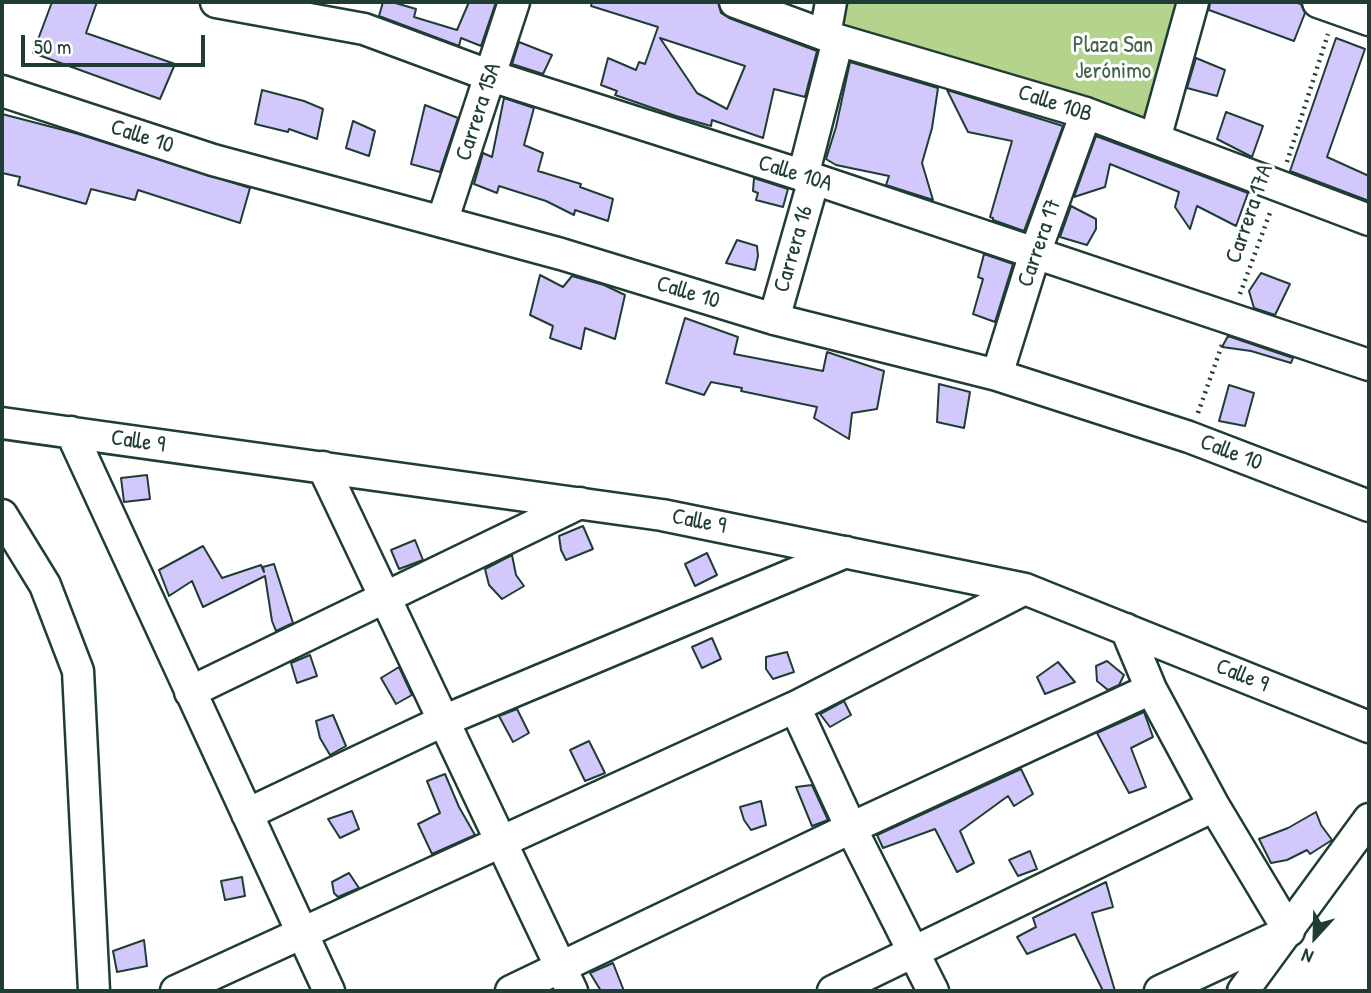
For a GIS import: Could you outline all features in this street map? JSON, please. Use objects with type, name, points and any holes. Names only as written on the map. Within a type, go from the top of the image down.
[{"type":"street","name":"Calle 10A","points":[[216,2],[364,29],[491,76],[808,178],[1369,365]]},
{"type":"street","name":"Carrera 15A","points":[[442,222],[514,2]]},
{"type":"street","name":"Calle 10B","points":[[735,2],[831,38],[1086,113],[1369,220]]},
{"type":"street","name":"Carrera 16","points":[[774,319],[808,178],[831,38],[831,2]]},
{"type":"street","points":[[1155,139],[1194,2]]},
{"type":"street","points":[[1327,5],[1369,20]]},
{"type":"street","name":"Calle 10","points":[[2,91],[213,160],[561,254],[774,319],[997,375],[1189,437],[1369,506]]},
{"type":"street","name":"Carrera 17","points":[[997,375],[1035,253],[1086,113]]},
{"type":"street","name":"Calle 9","points":[[2,423],[663,515],[1026,589],[1369,727]]},
{"type":"street","points":[[71,432],[328,991]]},
{"type":"street","points":[[323,467],[566,979]]},
{"type":"street","points":[[190,692],[580,503]]},
{"type":"street","points":[[2,515],[45,585],[78,671],[94,991]]},
{"type":"street","points":[[247,814],[443,721],[846,552]]},
{"type":"street","points":[[176,991],[794,707],[1026,589]]},
{"type":"street","points":[[1126,629],[1151,689],[1214,806],[1289,932]]},
{"type":"street","points":[[511,991],[566,979],[851,828],[1151,689]]},
{"type":"street","points":[[794,707],[933,991]]},
{"type":"street","points":[[833,991],[1214,806]]},
{"type":"street","points":[[1243,991],[1369,820]]},
{"type":"street","points":[[1160,991],[1289,932]]},
{"type":"path","name":"Carrera 17A","points":[[1189,437],[1279,187],[1327,5]]},
{"type":"green space","name":"Plaza San Jerónimo","points":[[834,2],[1189,2],[1152,133],[841,37]]},
{"type":"building","points":[[52,2],[97,2],[86,33],[175,64],[160,99],[33,53]]},
{"type":"building","points":[[383,2],[416,9],[414,17],[457,30],[469,2],[496,2],[481,46],[461,38],[459,46],[379,16]]},
{"type":"building","points":[[592,2],[718,2],[721,13],[729,18],[817,51],[805,97],[774,89],[763,138],[712,120],[711,126],[676,116],[615,95],[617,91],[601,85],[608,58],[636,70],[639,62],[645,64],[658,27],[591,6]],"holes":[[[660,38],[745,66],[727,109],[697,93]]]},
{"type":"building","points":[[1210,2],[1294,2],[1301,4],[1305,13],[1294,41],[1209,10]]},
{"type":"building","points":[[1336,38],[1365,49],[1327,157],[1369,176],[1369,201],[1290,171]]},
{"type":"building","points":[[519,42],[552,55],[543,74],[512,64]]},
{"type":"building","points":[[1196,58],[1225,70],[1217,96],[1187,88]]},
{"type":"building","points":[[850,62],[938,88],[932,128],[922,163],[933,200],[886,185],[889,176],[836,165],[826,159]]},
{"type":"building","points":[[262,90],[323,109],[317,139],[289,129],[288,132],[255,124]]},
{"type":"building","points":[[947,90],[1063,126],[1024,231],[990,217],[1012,141],[968,132]]},
{"type":"building","points":[[504,98],[534,108],[524,145],[543,153],[538,171],[581,184],[580,187],[613,199],[608,221],[575,210],[574,215],[546,201],[499,186],[497,193],[474,184],[483,153],[492,157]]},
{"type":"building","points":[[425,105],[458,118],[440,172],[411,164]]},
{"type":"building","points":[[1226,112],[1263,126],[1252,157],[1217,139]]},
{"type":"building","points":[[2,114],[75,133],[250,188],[240,223],[138,190],[135,200],[91,189],[86,204],[18,185],[20,177],[2,173]]},
{"type":"building","points":[[353,121],[375,131],[369,156],[346,148]]},
{"type":"building","points":[[1096,136],[1248,193],[1236,226],[1197,206],[1190,229],[1175,207],[1179,192],[1110,164],[1105,187],[1074,197]]},
{"type":"building","points":[[754,178],[788,189],[783,207],[756,200],[758,193],[753,191]]},
{"type":"building","points":[[1071,206],[1096,219],[1096,229],[1087,245],[1060,237]]},
{"type":"building","points":[[737,240],[757,246],[755,270],[726,263]]},
{"type":"building","points":[[984,254],[1013,264],[995,322],[973,314],[983,279],[978,277]]},
{"type":"building","points":[[1261,273],[1290,284],[1275,315],[1254,308],[1249,291]]},
{"type":"building","points":[[540,275],[563,287],[572,276],[604,285],[625,295],[615,339],[585,328],[581,349],[550,338],[553,326],[530,315]]},
{"type":"building","points":[[685,318],[738,337],[734,354],[823,371],[827,352],[884,371],[877,409],[852,413],[849,439],[814,418],[817,407],[711,382],[704,395],[666,383]]},
{"type":"building","points":[[1228,336],[1293,358],[1291,363],[1251,351],[1222,347]]},
{"type":"building","points":[[939,384],[970,392],[964,428],[937,422]]},
{"type":"building","points":[[1229,385],[1254,393],[1245,426],[1219,421]]},
{"type":"building","points":[[147,475],[150,499],[124,502],[121,478]]},
{"type":"building","points":[[583,526],[593,549],[566,560],[559,536]]},
{"type":"building","points":[[415,540],[423,560],[399,569],[391,550]]},
{"type":"building","points":[[203,546],[222,578],[261,565],[264,572],[263,567],[274,564],[293,623],[276,631],[265,576],[203,607],[192,581],[169,596],[159,570]]},
{"type":"building","points":[[707,553],[717,575],[695,586],[685,564]]},
{"type":"building","points":[[512,555],[516,575],[524,586],[502,599],[489,585],[485,569]]},
{"type":"building","points":[[712,638],[721,659],[702,668],[692,647]]},
{"type":"building","points":[[787,652],[794,672],[773,679],[766,669],[766,657]]},
{"type":"building","points":[[310,655],[317,676],[297,683],[291,663]]},
{"type":"building","points":[[1107,661],[1124,675],[1119,685],[1108,690],[1097,681],[1096,666]]},
{"type":"building","points":[[1058,662],[1075,682],[1045,694],[1037,677]]},
{"type":"building","points":[[399,667],[412,695],[396,704],[381,678]]},
{"type":"building","points":[[844,701],[851,715],[830,727],[820,714]]},
{"type":"building","points":[[517,709],[529,733],[513,742],[499,716]]},
{"type":"building","points":[[1144,712],[1153,737],[1131,748],[1146,787],[1129,793],[1097,733]]},
{"type":"building","points":[[333,715],[346,746],[330,755],[320,738],[316,721]]},
{"type":"building","points":[[589,741],[605,773],[585,781],[570,750]]},
{"type":"building","points":[[1021,769],[1033,794],[1014,806],[1008,796],[960,831],[974,863],[957,872],[935,829],[883,848],[877,835]]},
{"type":"building","points":[[445,774],[475,835],[432,854],[418,824],[440,813],[427,781]]},
{"type":"building","points":[[812,785],[828,820],[812,826],[796,787]]},
{"type":"building","points":[[761,801],[766,825],[751,830],[740,807]]},
{"type":"building","points":[[352,811],[359,829],[340,838],[328,819]]},
{"type":"building","points":[[1316,812],[1321,825],[1332,840],[1310,854],[1307,850],[1287,860],[1271,863],[1259,839],[1288,828]]},
{"type":"building","points":[[1030,851],[1037,869],[1018,876],[1009,860]]},
{"type":"building","points":[[349,873],[359,888],[338,897],[334,893],[332,882]]},
{"type":"building","points":[[242,877],[245,896],[225,900],[221,881]]},
{"type":"building","points":[[1106,882],[1113,907],[1092,913],[1115,991],[1103,991],[1075,934],[1027,954],[1017,937],[1036,927],[1033,918]]},
{"type":"building","points":[[144,940],[147,966],[117,972],[113,951]]},
{"type":"building","points":[[613,963],[624,991],[601,991],[590,973]]}]
